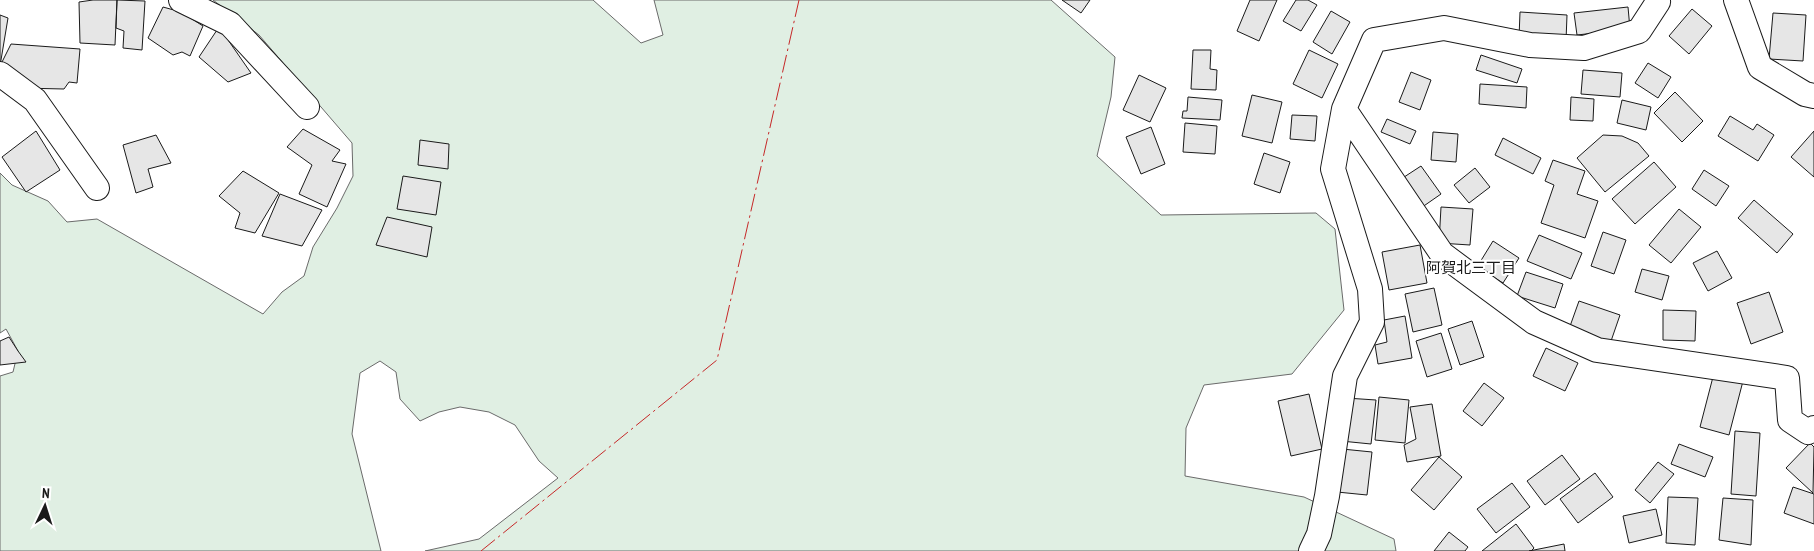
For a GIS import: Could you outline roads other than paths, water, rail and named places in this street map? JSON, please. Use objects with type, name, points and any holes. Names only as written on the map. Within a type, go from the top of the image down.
[{"type":"street","points":[[181,0],[230,24],[307,107]]},
{"type":"street","points":[[1311,551],[1319,534],[1327,496],[1345,376],[1372,322],[1370,289],[1333,169],[1344,109],[1374,40],[1444,28],[1530,45],[1584,48],[1639,31],[1658,2],[1657,0]]},
{"type":"street","points":[[1736,0],[1760,67],[1805,94],[1814,96]]},
{"type":"street","points":[[0,74],[35,100],[97,188]]},
{"type":"street","points":[[1344,109],[1442,254],[1534,322],[1597,350],[1787,378],[1790,420],[1808,432],[1814,428]]},
{"type":"district","name":"阿賀北三丁目","points":[[1471,267]]}]
